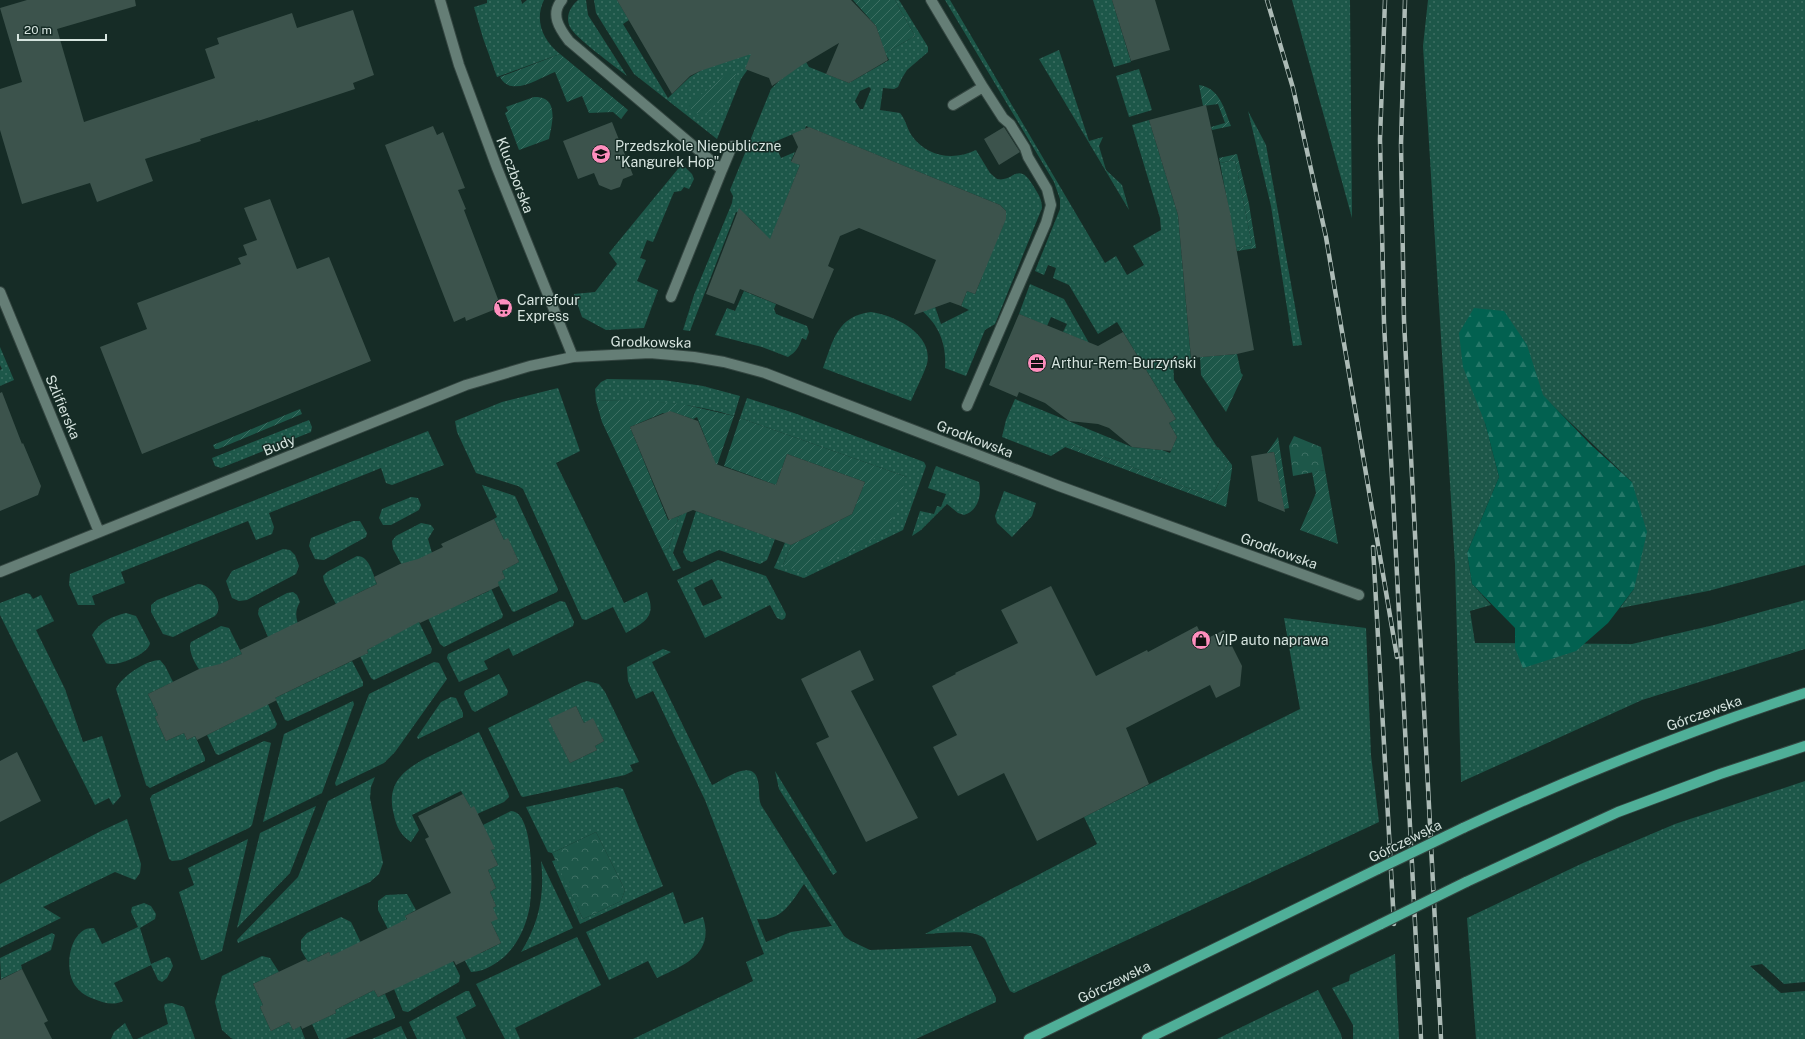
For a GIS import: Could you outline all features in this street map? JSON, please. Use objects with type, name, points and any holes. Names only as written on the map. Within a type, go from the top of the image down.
[{"type":"main road","name":"Górczewska","points":[[1029,1039],[1463,828],[1529,798],[1607,764],[1730,718],[1805,693]]},
{"type":"main road","points":[[1147,1039],[1466,882],[1618,812],[1720,774],[1805,746]]},
{"type":"street","name":"Kluczborska","points":[[440,0],[461,72],[497,168],[573,357]]},
{"type":"street","points":[[562,0],[558,4],[556,15],[558,25],[569,41],[722,170]]},
{"type":"street","points":[[931,0],[1003,118],[1010,124],[1026,148],[1028,157],[1047,189],[1051,205],[1046,223],[967,406]]},
{"type":"street","points":[[953,105],[983,86]]},
{"type":"street","points":[[671,297],[732,146]]},
{"type":"street","name":"Szlifierska","points":[[0,292],[99,532]]},
{"type":"street","name":"Grodkowska","points":[[573,357],[634,353],[674,354],[718,361],[765,373],[1029,475],[1358,595]]},
{"type":"street","name":"Budy","points":[[0,572],[466,385],[530,366],[573,357]]},
{"type":"green space","points":[[487,0],[521,0],[522,4],[527,0],[544,0],[540,15],[542,30],[549,43],[560,54],[497,77],[474,7],[487,3]]},
{"type":"green space","points":[[578,0],[586,0],[588,15],[627,76],[587,45],[573,32],[570,27],[568,16],[569,12]]},
{"type":"green space","points":[[594,0],[617,0],[629,20],[623,24],[668,98],[690,77],[782,22],[809,67],[849,83],[889,60],[885,53],[915,36],[895,0],[899,0],[928,47],[928,52],[907,70],[898,87],[894,89],[883,88],[880,110],[900,113],[912,136],[925,149],[933,153],[950,156],[976,150],[990,173],[997,179],[1008,178],[1020,173],[1024,174],[1034,187],[1040,197],[1041,202],[1042,208],[995,324],[985,330],[966,376],[945,368],[943,342],[940,334],[931,319],[917,307],[921,309],[935,307],[941,324],[969,310],[961,306],[967,291],[975,294],[982,277],[974,274],[999,235],[1003,227],[1006,211],[1000,205],[806,126],[805,129],[774,142],[781,158],[795,152],[791,161],[800,165],[769,243],[752,220],[736,212],[690,331],[683,330],[694,295],[732,203],[733,196],[730,190],[771,89],[779,81],[753,62],[741,79],[717,139],[634,74],[596,13]],"holes":[[[869,87],[871,89],[863,109],[860,109],[855,101],[860,91]]]},
{"type":"green space","points":[[853,0],[895,0],[915,36],[885,53],[876,26]]},
{"type":"green space","points":[[945,0],[950,0],[1105,263],[1116,256],[1127,275],[1144,265],[1133,246],[1161,230],[1160,218],[1132,125],[1149,120],[1178,215],[1191,359],[1173,360],[1174,380],[1228,464],[1212,497],[1070,444],[1051,456],[1002,437],[1006,420],[1015,399],[1132,447],[1162,450],[1170,453],[1177,437],[1169,423],[1176,419],[1117,322],[1098,334],[1069,285],[1053,278],[1056,268],[1048,265],[1044,275],[1035,271],[1060,209],[1060,199],[1054,182]]},
{"type":"green space","points":[[1093,0],[1112,0],[1131,62],[1114,67]]},
{"type":"green space","points":[[1292,0],[1350,0],[1352,218]]},
{"type":"green space","points":[[1428,0],[1805,0],[1805,565],[1708,591],[1620,608],[1634,589],[1632,482],[1543,396],[1485,423],[1499,477],[1467,553],[1472,584],[1491,605],[1470,611],[1475,643],[1632,644],[1714,625],[1805,600],[1805,649],[1642,700],[1461,782],[1455,564],[1423,46]]},
{"type":"green space","points":[[1059,50],[1089,141],[1103,137],[1099,146],[1106,170],[1122,185],[1129,210],[1039,59]]},
{"type":"green space","points":[[560,54],[628,110],[621,119],[613,112],[589,113],[582,96],[567,102],[555,72],[526,85],[518,86],[511,86],[505,83],[500,77]]},
{"type":"green space","points":[[1139,69],[1152,110],[1129,117],[1116,76]]},
{"type":"green space","points":[[730,72],[736,74],[728,94],[717,102],[707,113],[699,115],[686,106]]},
{"type":"green space","points":[[1199,85],[1212,90],[1217,95],[1231,126],[1212,130],[1211,127],[1225,123],[1218,104],[1203,106]]},
{"type":"green space","points":[[534,97],[542,98],[548,101],[551,106],[552,126],[549,139],[519,150],[505,113],[508,111],[506,107]]},
{"type":"green space","points":[[1248,111],[1266,145],[1302,345],[1293,346],[1271,206]]},
{"type":"green space","points":[[1237,154],[1249,204],[1256,248],[1237,251],[1236,248],[1252,245],[1235,160],[1220,163],[1219,158]]},
{"type":"green space","points":[[1235,160],[1252,245],[1236,248],[1220,163]]},
{"type":"green space","points":[[682,164],[692,174],[694,179],[689,189],[684,187],[681,191],[674,192],[653,242],[647,240],[640,258],[646,260],[637,281],[658,290],[644,328],[606,330],[582,317],[574,294],[595,292],[617,264],[609,253]]},
{"type":"green space","points":[[1030,284],[1064,299],[1089,343],[1063,332],[1067,324],[1051,317],[1047,326],[1019,314]]},
{"type":"green space","points":[[744,291],[776,304],[774,309],[776,314],[807,326],[809,332],[806,340],[802,338],[797,349],[791,355],[788,357],[762,347],[715,335],[727,308],[735,311]]},
{"type":"green space","points":[[1474,308],[1504,311],[1527,345],[1543,395],[1590,444],[1632,482],[1647,532],[1634,589],[1608,623],[1576,651],[1523,668],[1515,648],[1515,628],[1472,584],[1467,553],[1499,477],[1485,423],[1463,367],[1459,333]]},
{"type":"green space","points":[[871,312],[890,317],[901,322],[918,335],[924,344],[928,353],[927,364],[911,401],[823,368],[834,339],[844,324],[860,314]]},
{"type":"green space","points":[[0,347],[14,380],[0,386],[0,370],[2,369],[0,365]]},
{"type":"green space","points":[[1237,354],[1241,373],[1243,375],[1226,412],[1201,375],[1200,357]]},
{"type":"green space","points":[[607,379],[663,380],[703,386],[740,396],[734,416],[717,411],[666,403],[596,401],[595,389],[601,382]]},
{"type":"green space","points":[[558,388],[580,451],[556,463],[624,603],[647,592],[650,600],[650,613],[647,618],[644,622],[626,633],[613,607],[586,620],[582,619],[523,489],[518,486],[476,473],[457,432],[455,421],[502,402]]},
{"type":"green space","points":[[747,398],[794,413],[924,462],[926,466],[903,530],[804,578],[774,568],[787,538],[791,545],[783,565],[907,477],[740,418]]},
{"type":"green space","points":[[638,400],[682,404],[734,416],[716,468],[704,450],[709,447],[697,417],[693,419],[672,412],[671,416],[663,413],[630,427],[668,520],[679,516],[669,548],[663,551],[602,422],[596,401]]},
{"type":"green space","points":[[300,409],[302,414],[218,449],[215,449],[213,445]]},
{"type":"green space","points":[[740,418],[907,477],[887,532],[804,574],[783,565],[791,545],[852,514],[865,482],[787,454],[776,485],[724,466]]},
{"type":"green space","points":[[309,420],[312,427],[311,432],[221,468],[215,466],[212,458]]},
{"type":"green space","points":[[428,431],[444,465],[392,485],[386,483],[381,468],[269,513],[274,527],[272,534],[256,540],[248,521],[121,572],[125,583],[92,596],[95,605],[78,605],[69,585],[70,574]]},
{"type":"green space","points":[[1294,436],[1321,447],[1325,470],[1293,476],[1289,446]]},
{"type":"green space","points":[[1278,437],[1289,508],[1284,509],[1274,452],[1267,453]]},
{"type":"green space","points":[[1070,444],[1212,497],[1228,464],[1217,448],[1218,447],[1232,465],[1226,507],[1065,447]]},
{"type":"green space","points":[[936,466],[979,482],[980,492],[978,502],[973,510],[964,515],[958,513],[947,504],[921,530],[912,536],[920,511],[934,514],[937,506],[941,507],[946,494],[928,488]]},
{"type":"green space","points":[[1325,470],[1338,544],[1300,530],[1316,493],[1312,472]]},
{"type":"green space","points":[[482,485],[515,496],[558,589],[557,592],[514,612],[512,611],[497,582],[505,578],[502,571],[519,562],[508,539],[504,540],[494,519],[497,517]]},
{"type":"green space","points":[[1004,491],[1036,503],[1032,516],[1012,537],[997,523],[995,516]]},
{"type":"green space","points":[[411,497],[418,498],[421,505],[419,510],[391,525],[383,525],[379,518],[382,509]]},
{"type":"green space","points":[[696,511],[775,539],[767,560],[760,564],[719,550],[692,562],[687,560],[683,552]]},
{"type":"green space","points":[[687,512],[673,553],[681,568],[673,571],[663,551],[669,548],[679,516]]},
{"type":"green space","points":[[353,521],[360,521],[367,533],[366,537],[324,560],[315,559],[309,546],[311,538]]},
{"type":"green space","points":[[421,523],[431,525],[434,529],[428,539],[432,553],[403,567],[393,549],[392,541],[396,536]]},
{"type":"green space","points":[[283,549],[290,550],[295,555],[299,566],[296,574],[247,600],[239,601],[232,598],[226,581],[232,571]]},
{"type":"green space","points":[[357,556],[368,562],[377,584],[356,594],[338,608],[324,581],[323,576],[327,572]]},
{"type":"green space","points":[[718,560],[766,576],[786,614],[785,618],[782,620],[777,618],[770,605],[705,638],[677,580]],"holes":[[[712,579],[722,598],[703,606],[694,588]]]},
{"type":"green space","points":[[198,584],[208,588],[216,596],[219,607],[218,612],[215,616],[173,637],[163,634],[151,612],[151,605],[157,600]]},
{"type":"green space","points":[[490,586],[503,615],[502,618],[444,647],[440,644],[427,616],[465,602],[489,591]]},
{"type":"green space","points":[[293,592],[297,595],[300,602],[296,616],[300,630],[271,644],[258,614],[259,608],[287,593]]},
{"type":"green space","points":[[26,593],[30,594],[33,599],[41,595],[54,621],[36,630],[65,689],[83,742],[102,736],[121,796],[113,805],[109,798],[95,805],[0,615],[0,603]]},
{"type":"green space","points":[[560,601],[565,602],[574,622],[573,626],[513,656],[509,648],[484,661],[488,669],[459,682],[447,658],[448,654]]},
{"type":"green space","points":[[126,613],[136,616],[150,643],[144,651],[131,659],[117,664],[106,663],[92,635],[102,623]]},
{"type":"green space","points":[[1284,618],[1366,628],[1371,755],[1379,822],[1014,993],[1010,991],[985,939],[980,936],[965,933],[925,934],[1097,844],[1084,817],[1300,709]]},
{"type":"green space","points":[[418,620],[432,649],[431,653],[374,680],[371,678],[360,656],[368,653],[367,650]]},
{"type":"green space","points":[[221,626],[229,628],[242,654],[202,673],[191,653],[191,642]]},
{"type":"green space","points":[[663,649],[671,652],[652,662],[712,785],[744,770],[755,774],[758,781],[761,805],[844,936],[870,950],[971,946],[996,998],[996,1002],[916,1039],[633,1039],[753,981],[746,962],[764,954],[705,800],[653,691],[636,699],[628,681],[627,667]],"holes":[[[804,884],[832,926],[791,932],[766,942],[757,919],[766,919],[780,914]]]},
{"type":"green space","points":[[160,660],[165,666],[173,682],[148,694],[158,715],[155,717],[166,741],[184,733],[187,740],[195,736],[205,761],[150,788],[146,785],[116,689],[123,679],[141,666]]},
{"type":"green space","points":[[352,661],[363,682],[363,686],[288,721],[285,720],[275,698]]},
{"type":"green space","points":[[434,662],[439,663],[447,679],[395,752],[384,763],[336,786],[335,783],[369,694]]},
{"type":"green space","points":[[499,674],[508,691],[507,695],[475,712],[472,710],[464,694],[465,691]]},
{"type":"green space","points":[[587,681],[599,684],[605,692],[639,762],[630,765],[633,771],[625,775],[523,797],[521,796],[488,728]],"holes":[[[576,706],[584,723],[593,719],[604,741],[595,746],[597,750],[570,763],[549,720]]]},
{"type":"green space","points":[[451,697],[456,698],[463,713],[463,717],[418,739],[417,737],[441,702]]},
{"type":"green space","points":[[353,701],[354,704],[322,793],[263,822],[284,734]]},
{"type":"green space","points":[[267,702],[277,724],[275,728],[219,755],[216,754],[207,735]]},
{"type":"green space","points":[[479,732],[509,797],[504,802],[477,814],[471,808],[461,791],[412,815],[419,830],[411,842],[407,840],[398,827],[395,819],[392,803],[396,783],[402,775],[418,763]]},
{"type":"green space","points":[[264,741],[271,743],[252,825],[249,828],[181,860],[172,861],[169,859],[150,799],[152,795]]},
{"type":"green space","points":[[775,771],[837,872],[833,875],[779,789]]},
{"type":"green space","points":[[375,777],[371,787],[370,798],[383,863],[379,874],[370,882],[238,943],[237,940],[298,877],[328,801]]},
{"type":"green space","points":[[1805,781],[1805,982],[1784,984],[1762,964],[1750,966],[1781,993],[1805,991],[1805,1039],[1476,1039],[1467,918],[1583,863],[1675,824]]},
{"type":"green space","points":[[617,787],[623,789],[663,886],[580,924],[552,861],[556,860],[583,919],[621,901],[625,890],[596,832],[552,853],[548,852],[526,807]]},
{"type":"green space","points":[[316,806],[290,873],[237,928],[260,833]]},
{"type":"green space","points":[[511,811],[519,815],[524,824],[528,838],[531,872],[529,910],[522,933],[508,953],[490,967],[471,972],[459,950],[481,953],[501,943],[491,922],[493,908],[496,906],[490,892],[496,888],[488,870],[498,865],[491,850],[494,849],[483,825]]},
{"type":"green space","points":[[127,819],[141,864],[140,873],[135,880],[115,872],[43,907],[61,918],[0,948],[0,884]]},
{"type":"green space","points":[[596,832],[625,890],[621,901],[583,919],[552,853]]},
{"type":"green space","points":[[248,839],[222,951],[201,960],[179,892],[194,885],[188,868]]},
{"type":"green space","points":[[541,861],[573,928],[521,952],[532,931],[539,908],[542,885]]},
{"type":"green space","points":[[673,892],[684,924],[703,917],[706,930],[705,941],[701,950],[686,963],[657,978],[648,961],[609,980],[586,932]]},
{"type":"green space","points":[[407,894],[416,910],[405,916],[410,926],[391,935],[378,910],[378,901],[386,895]]},
{"type":"green space","points":[[144,903],[151,906],[156,914],[155,919],[140,928],[151,964],[167,957],[170,958],[173,966],[167,978],[162,982],[158,980],[151,965],[114,983],[123,1001],[119,1003],[108,1003],[91,998],[84,994],[75,985],[70,975],[70,957],[75,940],[80,933],[86,929],[94,928],[102,944],[138,927],[131,912],[132,907]]},
{"type":"green space","points":[[341,917],[351,922],[362,945],[332,959],[329,952],[308,962],[301,950],[301,940],[307,933]]},
{"type":"green space","points":[[52,933],[55,935],[51,950],[21,965],[22,969],[1,979],[0,958]]},
{"type":"green space","points":[[577,937],[601,985],[515,1028],[520,1039],[505,1039],[476,984]]},
{"type":"green space","points":[[1395,954],[1399,1039],[1353,1039],[1353,1025],[1332,988],[1349,981],[1350,975]]},
{"type":"green space","points":[[450,955],[460,976],[459,982],[408,1012],[403,1011],[394,989]]},
{"type":"green space","points":[[262,956],[270,958],[279,972],[253,984],[263,1005],[260,1007],[271,1031],[289,1022],[293,1030],[300,1026],[305,1039],[233,1039],[222,1030],[215,1002],[222,976]]},
{"type":"green space","points":[[374,990],[378,997],[385,994],[395,1018],[345,1039],[319,1039],[312,1024],[336,1013],[335,1010]]},
{"type":"green space","points":[[1318,990],[1341,1034],[1342,1039],[1217,1039]]},
{"type":"green space","points":[[466,991],[469,991],[476,1006],[456,1017],[466,1039],[417,1039],[409,1022]]},
{"type":"green space","points":[[172,1003],[184,1007],[195,1039],[137,1039],[168,1024],[164,1007],[165,1004]]},
{"type":"green space","points":[[125,1023],[133,1039],[111,1039],[114,1032]]},
{"type":"green space","points":[[401,1026],[407,1039],[372,1039]]},
{"type":"building","points":[[27,0],[135,0],[136,6],[57,29],[84,122],[215,78],[205,49],[219,44],[217,38],[292,13],[297,28],[353,10],[374,75],[353,83],[355,89],[200,139],[201,141],[145,159],[153,181],[97,202],[90,183],[22,204],[0,130],[0,89],[22,82],[0,8]]},
{"type":"building","points":[[617,0],[851,0],[876,26],[888,60],[849,83],[826,74],[839,43],[802,65],[772,86],[769,78],[745,69],[751,54],[700,71],[690,76],[672,94]]},
{"type":"building","points":[[1112,0],[1155,0],[1170,50],[1131,61]]},
{"type":"building","points":[[1206,105],[1230,212],[1254,350],[1237,354],[1191,358],[1178,215],[1149,120]]},
{"type":"building","points":[[612,122],[633,175],[623,179],[620,187],[611,190],[599,185],[594,173],[578,179],[563,141]]},
{"type":"building","points":[[433,126],[437,135],[443,132],[465,188],[458,190],[466,209],[464,210],[501,307],[466,321],[465,317],[454,322],[385,145]]},
{"type":"building","points":[[809,127],[1000,205],[1006,211],[1006,219],[975,294],[967,291],[961,306],[950,302],[914,315],[936,260],[859,228],[840,236],[828,266],[834,269],[813,319],[740,289],[734,304],[706,294],[739,208],[770,239],[800,165],[791,162],[798,147],[792,134]]},
{"type":"building","points":[[1004,127],[1020,152],[999,165],[984,139]]},
{"type":"building","points":[[270,199],[297,269],[329,257],[371,361],[142,454],[100,347],[147,329],[137,303],[241,264],[238,258],[247,255],[243,245],[257,240],[244,208]]},
{"type":"building","points":[[1019,314],[1098,346],[1123,332],[1176,419],[1169,423],[1177,437],[1171,451],[1132,447],[1109,428],[1098,424],[1069,421],[1045,403],[1019,392],[1017,397],[989,385]]},
{"type":"building","points":[[2,392],[22,444],[23,443],[41,486],[38,495],[0,511],[0,393]]},
{"type":"building","points":[[670,411],[698,421],[716,464],[776,485],[787,454],[865,482],[852,514],[791,545],[693,510],[669,520],[630,427]]},
{"type":"building","points":[[1274,452],[1285,512],[1258,501],[1251,456]]},
{"type":"building","points":[[494,519],[504,540],[508,538],[519,562],[502,571],[505,578],[498,582],[499,586],[420,623],[419,622],[367,650],[368,653],[275,698],[277,700],[197,740],[195,736],[187,740],[184,733],[166,741],[155,717],[158,715],[148,694],[199,669],[220,664],[242,654],[240,650],[377,584],[374,577],[400,564],[418,559],[443,547],[441,544]]},
{"type":"building","points":[[1051,586],[1096,676],[1147,650],[1148,652],[1197,626],[1204,640],[1224,630],[1242,666],[1240,686],[1216,698],[1210,685],[1126,728],[1149,784],[1037,841],[1004,773],[958,796],[933,747],[957,735],[932,686],[956,674],[955,673],[1018,643],[1001,610]]},
{"type":"building","points":[[860,650],[874,680],[851,691],[918,818],[866,842],[816,743],[829,737],[801,679]]},
{"type":"building","points":[[576,706],[584,723],[593,718],[604,741],[595,746],[597,750],[570,763],[548,719]]},
{"type":"building","points":[[17,752],[41,801],[0,822],[0,761]]},
{"type":"building","points":[[463,794],[471,808],[474,806],[495,849],[491,850],[498,865],[488,870],[496,888],[490,892],[496,906],[493,908],[498,919],[491,922],[501,943],[456,965],[454,961],[378,997],[374,990],[335,1010],[336,1013],[302,1029],[301,1026],[293,1030],[289,1022],[271,1031],[260,1007],[263,1005],[253,984],[306,959],[308,962],[329,952],[331,956],[407,919],[405,916],[451,893],[425,839],[429,837],[418,816]]},
{"type":"building","points":[[22,969],[48,1021],[44,1023],[52,1039],[0,1039],[0,980]]},
{"type":"railway","points":[[1267,0],[1293,88],[1326,237],[1397,657]]},
{"type":"railway","points":[[1385,0],[1380,139],[1384,323],[1421,1039]]},
{"type":"railway","points":[[1405,0],[1401,145],[1404,321],[1441,1039]]},
{"type":"railway","points":[[1373,547],[1394,924]]},
{"type":"place","name":"Przedszkole Niepubliczne \"Kangurek Hop\"","points":[[601,154]]},
{"type":"place","name":"Carrefour Express","points":[[503,308]]},
{"type":"place","name":"Arthur-Rem-Burzyński","points":[[1037,363]]},
{"type":"place","name":"VIP auto naprawa","points":[[1201,640]]}]
